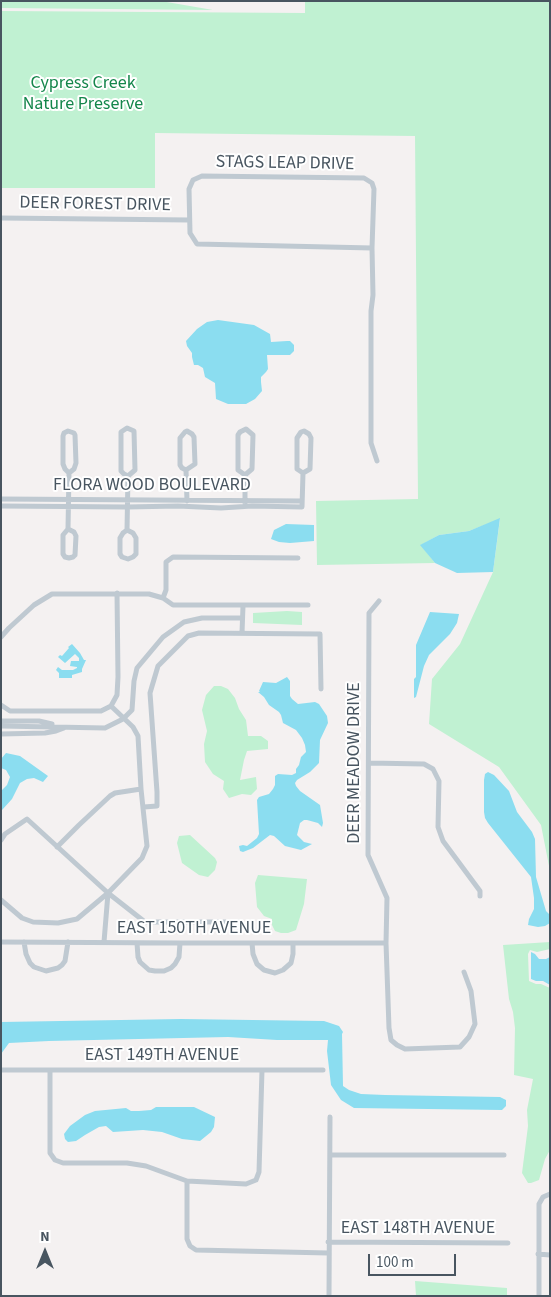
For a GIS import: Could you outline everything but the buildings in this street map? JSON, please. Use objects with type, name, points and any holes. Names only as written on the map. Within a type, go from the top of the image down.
[{"type":"street","name":"STAGS LEAP DRIVE","points":[[372,248],[197,244],[190,234],[189,189],[194,180],[202,176],[364,178],[372,183],[374,189],[373,295],[371,311],[371,443],[377,461]]},
{"type":"street","name":"DEER FOREST DRIVE","points":[[1,218],[189,220]]},
{"type":"street","points":[[127,530],[133,533],[136,538],[136,554],[128,559],[120,554],[120,538],[127,530],[128,476],[135,470],[134,431],[127,428],[121,432],[121,471],[128,476]]},
{"type":"street","points":[[68,529],[74,532],[76,536],[75,555],[73,558],[65,558],[62,554],[63,535],[68,529],[69,473],[63,464],[63,436],[68,430],[75,435],[76,463],[74,469],[69,473]]},
{"type":"street","points":[[245,475],[238,470],[238,435],[246,430],[253,435],[252,469],[245,475],[245,503]]},
{"type":"street","points":[[187,431],[194,437],[195,464],[186,470],[180,465],[180,438],[187,431]]},
{"type":"street","points":[[304,431],[311,438],[310,469],[303,473],[297,469],[297,438],[304,431]]},
{"type":"street","points":[[186,470],[187,506]]},
{"type":"street","name":"FLORA WOOD BOULEVARD","points":[[1,499],[187,499],[302,504],[303,473]]},
{"type":"street","name":"FLORA WOOD BOULEVARD","points":[[1,506],[187,506],[221,508],[245,503]]},
{"type":"street","points":[[163,598],[166,590],[166,562],[173,557],[298,558]]},
{"type":"street","points":[[1,705],[10,711],[100,711],[110,706],[117,695],[117,593]]},
{"type":"street","points":[[1,637],[34,604],[52,594],[149,594],[163,598],[173,605],[308,605]]},
{"type":"street","name":"DEER MEADOW DRIVE","points":[[378,601],[369,613],[368,855],[387,898],[386,943],[391,1040],[405,1048],[460,1047],[469,1037],[475,1024],[471,990],[464,972]]},
{"type":"street","points":[[242,633],[243,606]]},
{"type":"street","points":[[1,726],[104,728],[124,719],[132,710],[137,668],[163,637],[184,622],[202,618],[242,618]]},
{"type":"street","points":[[144,807],[156,806],[157,792],[150,692],[158,666],[188,636],[199,633],[320,634],[321,689]]},
{"type":"street","points":[[1,900],[22,918],[33,922],[58,922],[77,919],[108,893],[142,858],[148,846],[141,789],[138,736],[133,728],[110,706]]},
{"type":"street","points":[[1,721],[39,722],[64,727]]},
{"type":"street","points":[[1,734],[45,733],[64,727]]},
{"type":"street","points":[[369,763],[424,764],[433,770],[439,781],[438,827],[443,841],[480,891],[480,896]]},
{"type":"street","points":[[57,847],[110,796],[115,793],[141,789]]},
{"type":"street","points":[[1,840],[5,834],[27,819],[108,893],[145,922],[239,922]]},
{"type":"street","points":[[104,942],[108,893]]},
{"type":"street","name":"EAST 150TH AVENUE","points":[[1,942],[386,943]]},
{"type":"street","points":[[24,942],[30,963],[34,967],[46,971],[62,965],[65,961],[68,942]]},
{"type":"street","points":[[137,943],[140,962],[149,970],[155,971],[164,971],[175,964],[179,957],[180,943]]},
{"type":"street","points":[[252,943],[253,954],[257,964],[264,970],[275,973],[283,970],[291,963],[294,954],[293,943]]},
{"type":"street","name":"EAST 149TH AVENUE","points":[[1,1070],[324,1070]]},
{"type":"street","points":[[50,1070],[50,1152],[56,1160],[63,1163],[127,1163],[146,1166],[187,1181],[246,1184],[256,1180],[259,1172],[262,1070]]},
{"type":"street","points":[[328,1296],[330,1117]]},
{"type":"street","points":[[330,1155],[504,1155]]},
{"type":"street","name":"EAST 148TH AVENUE","points":[[187,1181],[187,1239],[190,1246],[196,1250],[260,1253],[328,1253]]},
{"type":"street","points":[[539,1296],[539,1204],[543,1197],[550,1194]]},
{"type":"street","name":"EAST 148TH AVENUE","points":[[328,1242],[508,1243]]},
{"type":"street","points":[[538,1254],[550,1255]]},
{"type":"green space","points":[[1,1],[161,1],[213,10],[1,8]]},
{"type":"green space","name":"Cypress Creek Nature Preserve","points":[[305,1],[550,1],[550,871],[541,825],[499,767],[429,724],[432,679],[460,644],[493,572],[500,519],[469,531],[439,535],[421,545],[435,563],[317,565],[316,501],[418,499],[415,136],[155,133],[155,188],[1,188],[1,11],[305,13]]},
{"type":"green space","points":[[302,612],[302,625],[253,623],[253,613]]},
{"type":"green space","points":[[214,686],[228,689],[235,698],[246,720],[248,736],[261,736],[268,741],[268,749],[247,751],[244,760],[240,780],[256,777],[257,789],[251,795],[242,794],[229,798],[223,789],[224,781],[213,774],[205,762],[204,744],[207,731],[202,710],[206,695]]},
{"type":"green space","points":[[190,835],[217,862],[215,870],[208,877],[199,875],[182,863],[177,843],[179,836]]},
{"type":"green space","points":[[258,875],[307,879],[304,904],[296,930],[288,933],[275,931],[272,919],[264,916],[257,907],[255,883]]},
{"type":"green space","points":[[550,942],[550,949],[537,952],[530,950],[528,954],[529,981],[550,988],[550,1150],[545,1159],[539,1180],[528,1183],[522,1173],[528,1126],[527,1110],[533,1079],[514,1075],[515,1028],[509,999],[503,945]]},
{"type":"green space","points":[[415,1281],[507,1288],[507,1296],[416,1296]]},
{"type":"water","points":[[218,320],[254,325],[270,334],[271,342],[290,341],[294,345],[294,351],[290,355],[267,355],[268,369],[261,377],[262,391],[255,399],[246,404],[228,404],[216,399],[215,383],[205,377],[203,368],[194,365],[192,353],[187,346],[186,341],[197,329],[207,322]]},
{"type":"water","points":[[500,518],[493,572],[457,573],[435,563],[420,545],[439,535],[469,531]]},
{"type":"water","points":[[286,524],[314,525],[314,541],[290,543],[271,539],[274,530]]},
{"type":"water","points":[[430,612],[459,614],[457,623],[450,634],[429,655],[424,666],[416,697],[414,698],[416,645]]},
{"type":"water","points":[[72,644],[84,660],[86,660],[82,672],[72,675],[72,678],[59,678],[59,673],[56,670],[58,667],[62,670],[77,668],[70,666],[71,661],[79,661],[75,654],[65,663],[58,657],[62,656]]},
{"type":"water","points":[[287,677],[290,681],[290,696],[292,699],[298,704],[315,702],[319,704],[327,716],[328,723],[320,740],[319,763],[295,783],[300,791],[320,805],[322,827],[318,823],[307,820],[300,823],[297,835],[304,842],[312,844],[301,850],[285,846],[274,836],[270,835],[253,848],[243,852],[240,851],[239,846],[247,846],[259,834],[257,800],[259,797],[269,794],[273,789],[275,776],[278,774],[292,775],[296,773],[301,757],[306,752],[302,738],[296,730],[283,723],[279,712],[269,705],[258,692],[260,692],[263,682],[276,683]]},
{"type":"water","points":[[6,753],[20,756],[48,776],[43,782],[34,778],[20,783],[12,799],[2,810],[1,791],[7,785],[10,777],[6,770],[1,768],[1,759]]},
{"type":"water","points":[[488,772],[494,775],[509,791],[517,812],[535,839],[536,877],[546,911],[550,915],[550,923],[545,926],[528,925],[534,909],[531,877],[485,818],[484,780],[485,774]]},
{"type":"water","points":[[531,952],[539,959],[550,957],[550,985],[543,981],[531,979]]},
{"type":"water","points":[[181,1019],[324,1021],[339,1026],[343,1032],[343,1086],[349,1090],[361,1094],[500,1097],[506,1100],[506,1106],[502,1110],[354,1108],[341,1100],[331,1085],[327,1051],[328,1040],[277,1040],[228,1037],[49,1041],[9,1043],[1,1054],[1,1022]]},
{"type":"water","points":[[156,1107],[194,1107],[215,1117],[214,1127],[200,1141],[182,1139],[162,1132],[143,1130],[113,1132],[106,1126],[99,1127],[76,1141],[68,1142],[65,1139],[64,1134],[70,1126],[85,1115],[95,1111],[126,1108],[131,1111],[139,1111],[151,1110]]}]
